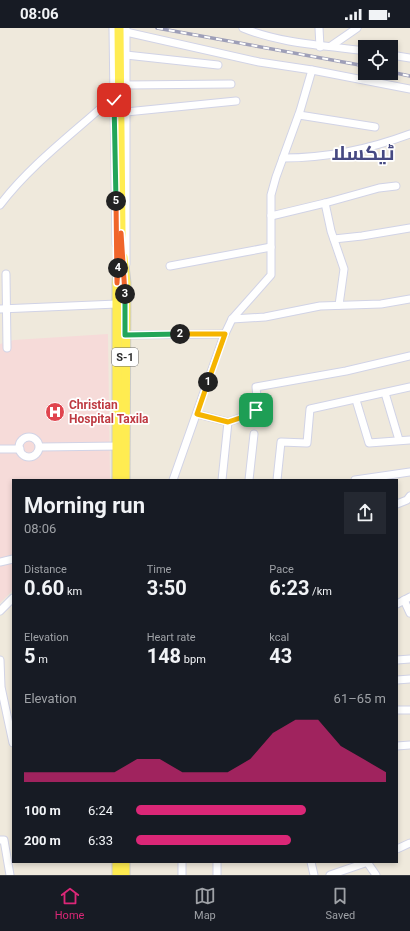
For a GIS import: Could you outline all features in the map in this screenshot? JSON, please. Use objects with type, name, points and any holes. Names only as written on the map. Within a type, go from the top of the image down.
[{"type":"main road","name":"S-1","points":[[117,479],[121,446],[125,335],[121,283],[124,29]]},
{"type":"main road","name":"S-1","points":[[121,283],[117,304],[121,446],[125,479]]},
{"type":"main road","points":[[117,863],[117,875]]},
{"type":"main road","points":[[125,863],[125,875]]},
{"type":"street","points":[[114,28],[114,100],[121,283]]},
{"type":"street","points":[[243,28],[262,36],[320,46],[358,50]]},
{"type":"street","points":[[319,28],[320,46]]},
{"type":"street","points":[[331,46],[358,28]]},
{"type":"street","points":[[121,283],[126,112],[126,55],[124,29],[259,62],[312,70],[410,89]]},
{"type":"street","points":[[126,55],[218,65]]},
{"type":"street","points":[[398,55],[410,58]]},
{"type":"street","points":[[174,479],[225,334],[232,319],[271,274],[271,195],[299,115],[312,70]]},
{"type":"street","points":[[126,85],[231,84]]},
{"type":"street","points":[[0,205],[13,187],[32,169],[102,107],[114,100]]},
{"type":"street","points":[[126,112],[236,101]]},
{"type":"street","points":[[299,115],[375,127]]},
{"type":"street","points":[[283,158],[309,158],[380,144],[410,134]]},
{"type":"street","points":[[271,216],[379,188],[396,186]]},
{"type":"street","points":[[325,203],[334,239],[344,268],[339,305]]},
{"type":"street","points":[[334,239],[410,228]]},
{"type":"street","points":[[170,266],[271,247]]},
{"type":"street","points":[[6,274],[3,309],[7,348]]},
{"type":"street","points":[[232,319],[265,317],[320,306],[381,304],[410,299]]},
{"type":"street","points":[[3,309],[117,304]]},
{"type":"street","points":[[125,335],[225,334]]},
{"type":"street","points":[[197,414],[228,422],[252,414],[256,410],[258,400],[256,387],[346,371],[410,356]]},
{"type":"street","points":[[277,479],[281,442],[307,443],[310,409],[410,387]]},
{"type":"street","points":[[385,393],[399,440]]},
{"type":"street","points":[[356,400],[369,443],[410,440]]},
{"type":"street","points":[[222,479],[228,422]]},
{"type":"street","points":[[249,479],[254,434]]},
{"type":"street","points":[[30,436],[37,440],[40,447],[38,452],[31,457],[23,455],[20,449],[22,440],[30,436]]},
{"type":"street","points":[[40,447],[121,446]]},
{"type":"street","points":[[0,449],[20,449]]},
{"type":"street","points":[[363,479],[410,472]]},
{"type":"street","points":[[398,504],[407,500],[410,496]]},
{"type":"street","points":[[0,562],[12,559]]},
{"type":"street","points":[[0,611],[12,599]]},
{"type":"street","points":[[398,604],[407,599],[410,613]]},
{"type":"street","points":[[398,660],[410,659]]},
{"type":"street","points":[[0,660],[1,687],[12,738]]},
{"type":"street","points":[[398,680],[410,679]]},
{"type":"street","points":[[398,710],[410,710]]},
{"type":"street","points":[[398,746],[410,744]]},
{"type":"street","points":[[0,840],[4,840],[5,843],[10,875]]},
{"type":"street","points":[[398,849],[410,843]]},
{"type":"street","points":[[182,863],[182,875]]},
{"type":"street","points":[[217,863],[217,875]]},
{"type":"street","points":[[310,863],[314,875]]},
{"type":"street","points":[[330,875],[365,863]]},
{"type":"street","points":[[369,863],[376,875]]},
{"type":"shaded area","name":"Christian Hospital Taxila","points":[[108,334],[110,479],[12,479],[12,591],[0,603],[0,344],[14,340]]},
{"type":"railway","points":[[157,28],[358,65]]},
{"type":"railway","points":[[398,73],[410,76]]},
{"type":"place","name":"Christian Hospital Taxila","points":[[55,412]]},
{"type":"district","name":"ٹیکسلا","points":[[363,153]]},
{"type":"route","points":[[114,100],[117,283],[121,233],[126,283],[125,335],[225,334],[197,414],[228,422],[252,414],[256,410]]}]
